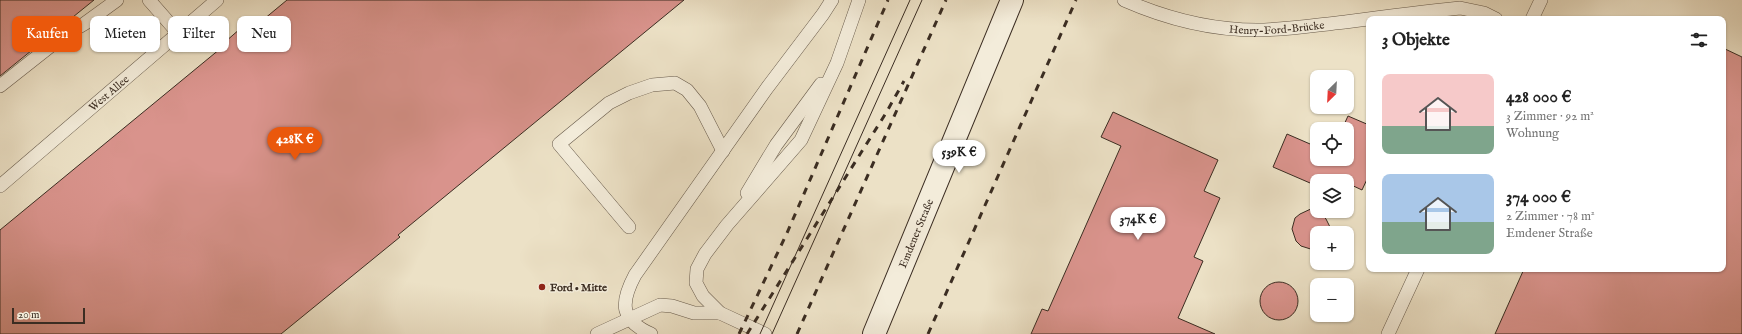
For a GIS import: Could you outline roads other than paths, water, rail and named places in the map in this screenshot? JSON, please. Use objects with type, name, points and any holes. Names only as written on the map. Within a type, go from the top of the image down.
[{"type":"street","name":"Emdener Straße","points":[[874,334],[1012,0]]},
{"type":"lane","points":[[0,86],[62,37],[84,24],[117,0]]},
{"type":"lane","points":[[149,0],[168,22]]},
{"type":"lane","name":"West Allee","points":[[198,16],[217,0]]},
{"type":"lane","points":[[651,334],[640,329],[629,320],[626,311],[625,303],[628,289],[635,275],[832,0]]},
{"type":"lane","points":[[720,314],[703,296],[696,283],[697,269],[705,254],[727,225],[801,140],[837,63],[859,0]]},
{"type":"lane","name":"Henry-Ford-Brücke","points":[[1124,0],[1180,20],[1212,26],[1255,30],[1291,28],[1366,19]]},
{"type":"lane","points":[[1533,16],[1541,0]]},
{"type":"lane","name":"Henry-Ford-Brücke","points":[[1392,16],[1460,8],[1484,13],[1490,16]]},
{"type":"lane","name":"West Allee","points":[[0,186],[168,42]]},
{"type":"lane","points":[[727,225],[776,145],[837,63]]},
{"type":"lane","points":[[628,227],[559,144],[603,108],[629,93],[652,85],[675,83],[687,90],[700,106],[723,151]]},
{"type":"lane","points":[[1388,334],[1417,272]]},
{"type":"lane","points":[[597,334],[660,305],[672,306],[694,313],[720,314],[765,334]]},
{"type":"tram line","points":[[760,334],[910,0]]},
{"type":"tram line","points":[[772,334],[922,0]]},
{"type":"railway","points":[[739,334],[787,233],[888,0]]},
{"type":"railway","points":[[797,334],[946,0]]},
{"type":"railway","points":[[928,334],[1076,0]]},
{"type":"railway","points":[[747,334],[886,113],[904,81]]},
{"type":"place","name":"Ford • Mitte","points":[[542,287]]}]
